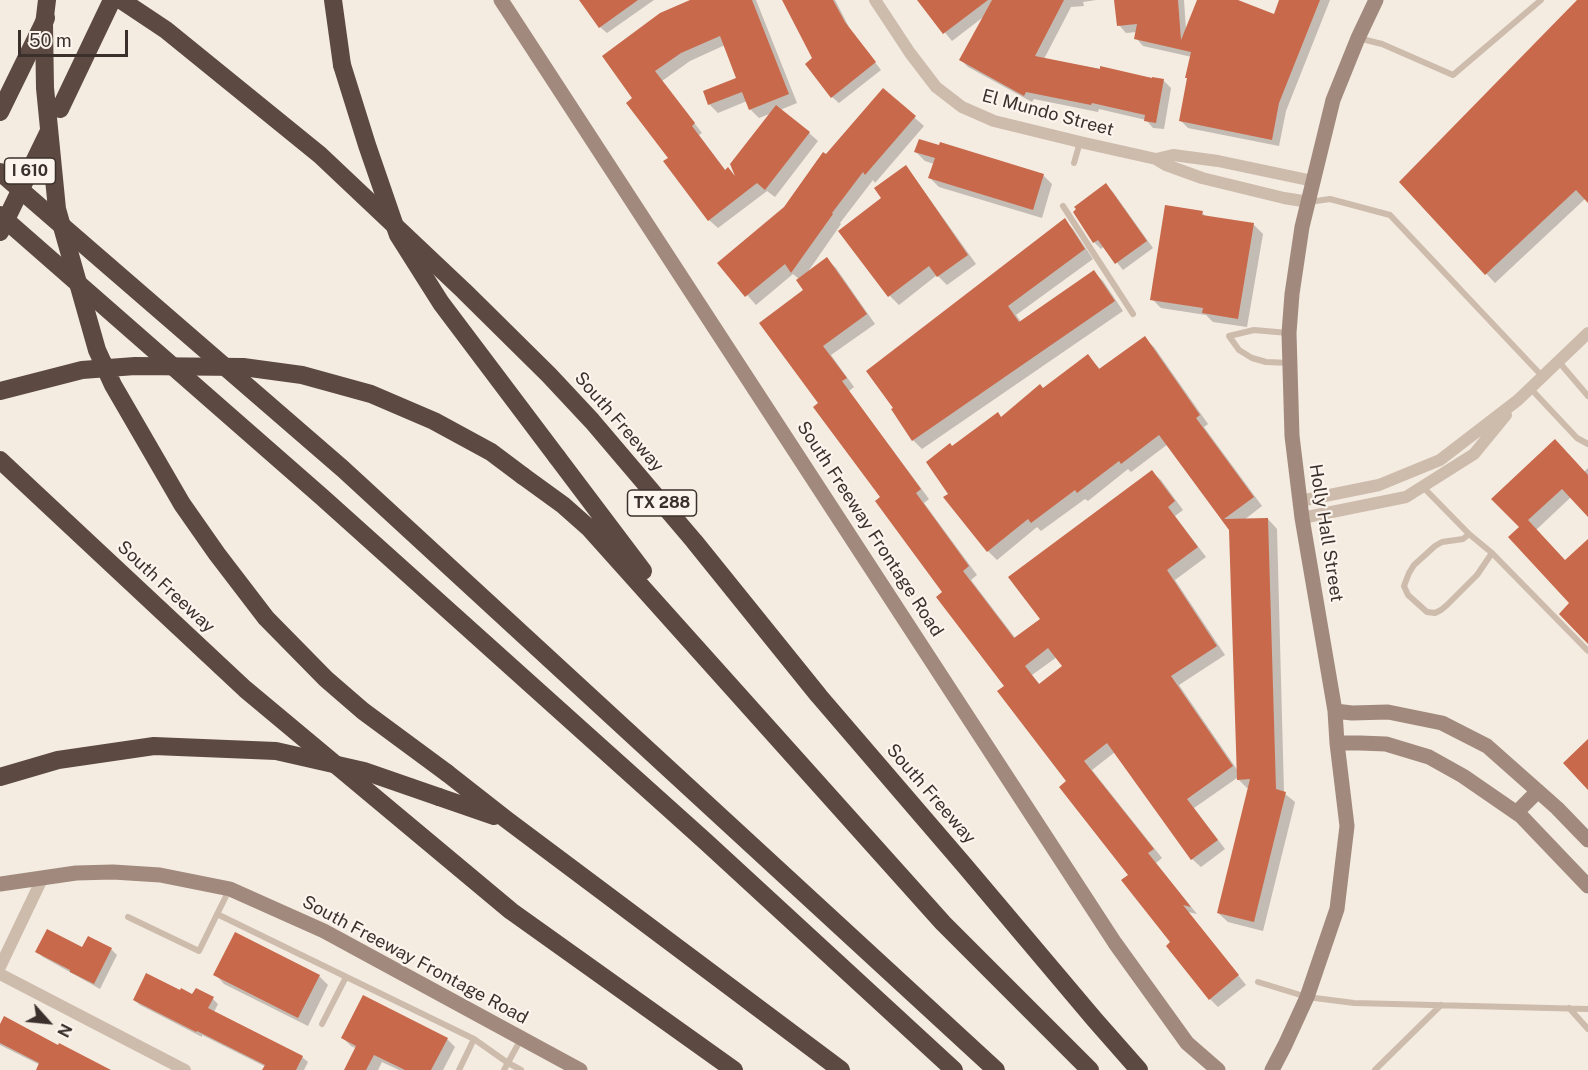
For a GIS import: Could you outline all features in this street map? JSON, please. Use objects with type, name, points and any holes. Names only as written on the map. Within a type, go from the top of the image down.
[{"type":"highway","points":[[47,0],[45,88],[57,209],[97,350],[113,385],[182,504],[217,554],[266,618],[326,679],[356,705],[842,1070]]},
{"type":"highway","points":[[0,112],[55,0]]},
{"type":"highway","name":"I 610","points":[[0,232],[112,0]]},
{"type":"highway","name":"South Freeway","points":[[121,0],[166,30],[320,155],[549,375],[622,455],[819,696],[1139,1070]]},
{"type":"highway","points":[[333,0],[342,65],[398,235],[441,303],[710,662]]},
{"type":"highway","points":[[0,172],[343,469],[996,1070]]},
{"type":"highway","points":[[0,215],[331,505],[705,841],[954,1070]]},
{"type":"highway","points":[[0,391],[82,370],[135,366],[243,367],[302,375],[371,394],[434,421],[491,452],[563,505],[590,528],[944,923],[1090,1070]]},
{"type":"highway","name":"South Freeway","points":[[0,460],[245,689],[502,903],[734,1070]]},
{"type":"highway","points":[[0,777],[58,760],[154,746],[276,751],[364,771],[507,820]]},
{"type":"main road","name":"South Freeway Frontage Road","points":[[501,0],[1115,943],[1187,1043],[1218,1070]]},
{"type":"main road","name":"Holly Hall Street","points":[[1272,1070],[1307,997],[1337,909],[1347,826],[1335,711],[1302,518],[1292,436],[1288,333],[1297,255],[1313,180],[1334,100],[1358,38],[1376,0]]},
{"type":"main road","points":[[1335,711],[1388,712],[1442,723],[1487,746],[1557,808],[1588,840]]},
{"type":"main road","points":[[1337,743],[1386,744],[1429,758],[1463,776],[1517,812],[1588,886]]},
{"type":"main road","points":[[1517,812],[1538,791]]},
{"type":"main road","name":"South Freeway Frontage Road","points":[[0,884],[76,873],[113,872],[160,875],[230,889],[324,931],[580,1070]]},
{"type":"street","name":"El Mundo Street","points":[[875,0],[936,87],[962,107],[994,121],[1156,159],[1202,178],[1309,202]]},
{"type":"street","name":"El Mundo Street","points":[[1156,159],[1173,155],[1184,156],[1313,180]]},
{"type":"street","points":[[1302,518],[1406,497],[1474,454],[1518,400],[1588,333]]},
{"type":"street","points":[[1300,501],[1378,485],[1440,460],[1518,400]]},
{"type":"street","points":[[0,967],[43,877]]},
{"type":"street","points":[[0,974],[185,1070]]},
{"type":"lane","points":[[1358,38],[1382,44],[1454,75],[1541,0]]},
{"type":"lane","points":[[1074,163],[1080,142]]},
{"type":"lane","points":[[1309,202],[1330,199],[1390,215],[1542,377]]},
{"type":"lane","points":[[1063,206],[1133,314]]},
{"type":"lane","points":[[1288,333],[1254,330],[1229,336],[1239,350],[1252,358],[1266,362],[1290,363]]},
{"type":"lane","points":[[1558,361],[1588,396]]},
{"type":"lane","points":[[1530,388],[1577,438],[1588,444]]},
{"type":"lane","points":[[1423,486],[1588,651]]},
{"type":"lane","points":[[1469,534],[1463,539],[1442,542],[1435,546],[1414,565],[1409,573],[1404,586],[1408,595],[1426,612],[1434,613],[1447,605],[1477,575],[1492,553]]},
{"type":"lane","points":[[128,917],[199,951],[230,889]]},
{"type":"lane","points":[[217,914],[474,1039],[521,1070]]},
{"type":"lane","points":[[322,1024],[346,977]]},
{"type":"lane","points":[[1258,982],[1307,997],[1354,1003],[1588,1009]]},
{"type":"lane","points":[[1375,1070],[1442,1005]]},
{"type":"lane","points":[[1569,1008],[1588,1029]]},
{"type":"lane","points":[[504,1070],[522,1038]]},
{"type":"lane","points":[[459,1070],[474,1039]]},
{"type":"building","points":[[579,0],[638,0],[599,28]]},
{"type":"building","points":[[690,0],[752,0],[789,94],[749,110],[742,92],[708,105],[703,91],[736,78],[720,36],[681,53],[655,71],[695,123],[692,126],[725,170],[728,167],[735,176],[730,164],[776,105],[810,132],[765,190],[757,183],[708,221],[663,161],[668,158],[626,103],[632,98],[602,56],[660,13]]},
{"type":"building","points":[[782,0],[833,0],[845,22],[876,62],[831,98],[805,64],[812,58]]},
{"type":"building","points":[[917,0],[988,0],[943,34]]},
{"type":"building","points":[[992,0],[1064,0],[1035,56],[1164,79],[1156,123],[1144,121],[1145,115],[1092,103],[1091,105],[1026,92],[1024,96],[959,60]]},
{"type":"building","points":[[1114,0],[1178,0],[1181,40],[1197,0],[1238,0],[1274,14],[1279,0],[1320,0],[1279,103],[1272,140],[1179,121],[1191,52],[1134,39],[1137,24],[1117,26]]},
{"type":"building","points":[[1577,0],[1588,0],[1588,203],[1576,190],[1485,275],[1399,182]]},
{"type":"building","points":[[883,88],[916,116],[865,175],[863,172],[791,273],[785,264],[745,297],[717,263],[784,207],[823,152],[826,154]]},
{"type":"building","points":[[919,139],[939,145],[940,142],[1044,174],[1033,210],[928,178],[935,158],[914,152]]},
{"type":"building","points":[[906,165],[968,255],[937,277],[929,266],[888,297],[838,231],[881,198],[874,188]]},
{"type":"building","points":[[1106,183],[1147,241],[1115,264],[1098,240],[1093,243],[1073,212],[1076,209],[1074,207]]},
{"type":"building","points":[[1165,205],[1203,211],[1202,215],[1254,223],[1238,319],[1202,313],[1203,308],[1150,300]]},
{"type":"building","points":[[1065,218],[1085,249],[1008,306],[1019,322],[1094,270],[1115,301],[912,441],[891,409],[893,408],[866,371]]},
{"type":"building","points":[[827,257],[867,314],[823,346],[847,378],[842,381],[921,489],[916,493],[969,566],[963,571],[1014,638],[1040,619],[1008,577],[1152,470],[1175,501],[1168,507],[1198,547],[1167,570],[1217,646],[1171,676],[1233,766],[1187,799],[1218,840],[1191,860],[1107,743],[1084,761],[1154,849],[1148,853],[1191,907],[1183,905],[1239,975],[1209,1000],[1166,946],[1170,942],[1121,880],[1128,875],[1059,787],[1066,781],[997,691],[1004,686],[936,597],[942,592],[875,501],[880,497],[813,407],[818,403],[759,323],[803,290],[796,280]],"holes":[[[1048,648],[1062,666],[1039,684],[1025,666]]]},
{"type":"building","points":[[1145,336],[1200,415],[1196,418],[1254,497],[1224,519],[1268,518],[1276,789],[1286,792],[1254,922],[1217,913],[1250,779],[1237,780],[1229,530],[1159,435],[1121,464],[1119,461],[1077,493],[1075,490],[1031,523],[1028,519],[987,552],[943,497],[948,494],[926,462],[950,443],[952,446],[998,412],[1001,417],[1040,384],[1043,388],[1088,354],[1099,369]]},
{"type":"building","points":[[1555,439],[1588,475],[1588,517],[1562,489],[1528,520],[1565,560],[1588,539],[1588,644],[1559,614],[1569,603],[1508,537],[1519,527],[1491,499]]},
{"type":"building","points":[[1588,739],[1588,790],[1563,763]]},
{"type":"building","points":[[47,929],[82,947],[88,936],[112,948],[94,984],[35,952]]},
{"type":"building","points":[[235,932],[320,975],[298,1018],[213,975]]},
{"type":"building","points":[[146,973],[180,990],[181,988],[192,994],[196,988],[214,997],[208,1008],[303,1056],[296,1070],[262,1070],[265,1065],[133,1000]]},
{"type":"building","points":[[363,995],[448,1038],[431,1070],[405,1070],[374,1055],[366,1070],[344,1070],[356,1046],[341,1038]]},
{"type":"building","points":[[4,1016],[111,1070],[36,1070],[39,1063],[0,1043],[0,1024]]}]
